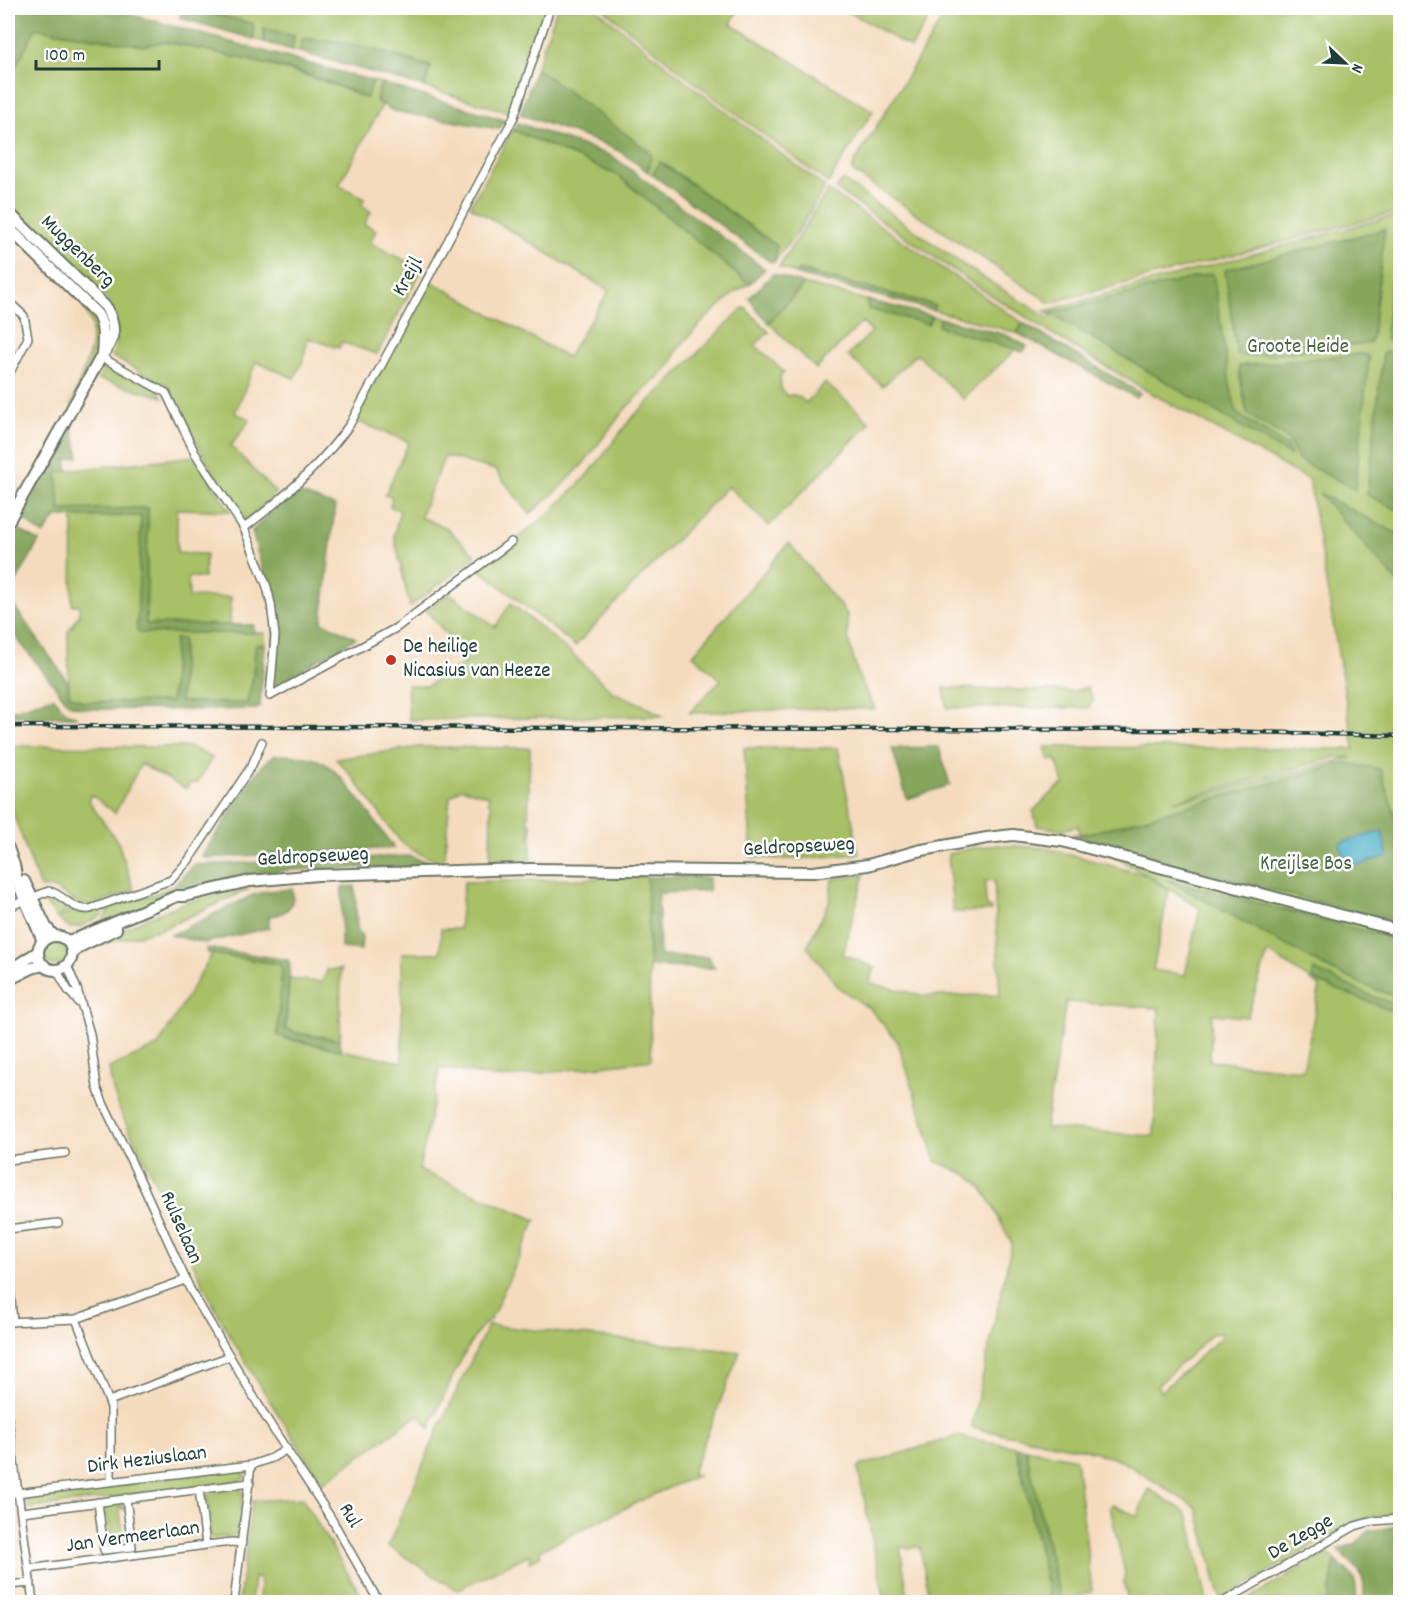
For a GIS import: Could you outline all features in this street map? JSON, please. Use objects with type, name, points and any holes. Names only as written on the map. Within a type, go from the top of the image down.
[{"type":"main road","name":"Muggenberg","points":[[8,212],[21,232],[97,314],[104,332],[101,357],[8,522]]},
{"type":"main road","name":"Muggenberg","points":[[8,227],[21,232]]},
{"type":"main road","name":"Geldropseweg","points":[[67,940],[78,938],[177,896],[250,881],[318,875],[530,869],[813,872],[868,865],[917,851],[1013,835],[1062,841],[1401,931]]},
{"type":"main road","points":[[8,848],[15,866],[17,881],[49,938]]},
{"type":"main road","name":"Geldropseweg","points":[[72,953],[81,945],[180,901],[185,896]]},
{"type":"main road","points":[[8,980],[32,968],[44,965],[56,969],[67,965],[72,953],[67,940],[49,938]]},
{"type":"main road","points":[[8,971],[38,952],[49,938]]},
{"type":"main road","points":[[38,952],[44,965]]},
{"type":"street","name":"Kreijl","points":[[244,528],[282,500],[334,447],[350,424],[514,117],[550,8]]},
{"type":"street","points":[[8,246],[21,232]]},
{"type":"street","points":[[8,301],[24,316],[28,338],[8,376]]},
{"type":"street","points":[[101,357],[166,393],[195,453],[244,528],[267,587],[271,604],[275,636],[270,696],[396,628],[511,542]]},
{"type":"street","points":[[8,907],[49,891],[72,907],[82,910],[90,909],[171,880],[188,861],[252,765],[262,742]]},
{"type":"street","name":"Rulselaan","points":[[67,965],[90,1034],[97,1087],[103,1103],[185,1280],[208,1323],[287,1449]]},
{"type":"street","name":"Rulselaan","points":[[56,969],[80,1005]]},
{"type":"street","points":[[8,1160],[65,1153]]},
{"type":"street","points":[[8,1228],[58,1223]]},
{"type":"street","points":[[8,1268],[10,1322],[76,1319],[185,1280]]},
{"type":"street","points":[[76,1319],[109,1401],[112,1416],[111,1482]]},
{"type":"street","points":[[109,1401],[230,1356]]},
{"type":"street","points":[[8,1419],[33,1602]]},
{"type":"street","name":"Dirk Heziuslaan","points":[[8,1494],[251,1465],[272,1458],[287,1449]]},
{"type":"street","name":"Rul","points":[[287,1449],[331,1518],[379,1602]]},
{"type":"street","points":[[234,1602],[251,1465]]},
{"type":"street","name":"Dirk Heziuslaan","points":[[22,1512],[250,1483]]},
{"type":"street","name":"Dirk Heziuslaan","points":[[199,1489],[206,1545]]},
{"type":"street","name":"Dirk Heziuslaan","points":[[98,1502],[104,1550],[123,1548],[132,1546],[126,1498]]},
{"type":"street","name":"De Zegge","points":[[1224,1602],[1355,1526],[1373,1521],[1401,1519]]},
{"type":"street","name":"Jan Vermeerlaan","points":[[29,1569],[206,1545],[242,1543]]},
{"type":"street","points":[[8,1585],[31,1583]]},
{"type":"green space","points":[[8,8],[107,8],[373,81],[366,98],[292,70],[182,45],[162,42],[143,46],[36,28],[8,81]]},
{"type":"green space","points":[[182,8],[192,8],[253,24],[254,39],[180,18]]},
{"type":"green space","points":[[192,8],[547,8],[510,110],[505,111],[424,87],[430,66],[367,48],[319,40],[303,39],[300,52],[292,50],[294,36],[264,29],[264,42],[254,39],[253,24]]},
{"type":"green space","points":[[557,8],[595,8],[700,92],[825,187],[798,231],[774,262],[777,246],[663,163],[659,163],[653,175],[647,171],[650,166],[536,68]]},
{"type":"green space","points":[[602,8],[739,8],[731,24],[873,111],[828,183],[703,89]]},
{"type":"green space","points":[[843,8],[935,8],[911,48]]},
{"type":"green space","points":[[949,8],[1400,8],[1400,211],[1050,303],[852,171],[854,163]]},
{"type":"green space","points":[[35,28],[109,40],[182,45],[298,73],[366,98],[373,81],[381,83],[376,100],[382,106],[339,185],[365,199],[361,204],[371,212],[364,224],[376,230],[370,243],[422,269],[377,354],[341,342],[339,348],[308,338],[302,363],[294,378],[256,362],[235,413],[250,419],[231,446],[276,493],[246,521],[210,467],[168,386],[111,356],[116,342],[117,328],[108,300],[8,203],[8,81]]},
{"type":"green space","points":[[264,28],[294,36],[292,50],[264,42]]},
{"type":"green space","points":[[303,39],[352,44],[431,67],[424,87],[300,52]]},
{"type":"green space","points":[[536,68],[650,152],[652,158],[647,171],[619,151],[520,114]]},
{"type":"green space","points":[[381,83],[504,121],[499,129],[391,110],[376,101]]},
{"type":"green space","points":[[518,123],[612,156],[765,269],[749,284],[617,175],[513,130]]},
{"type":"green space","points":[[513,130],[617,175],[749,284],[735,292],[699,325],[677,350],[671,365],[625,409],[583,464],[530,514],[495,470],[445,456],[420,517],[445,527],[476,556],[410,607],[394,536],[400,510],[390,507],[392,497],[385,495],[409,442],[354,420],[429,280],[567,357],[609,291],[470,206]]},
{"type":"green space","points":[[660,162],[777,246],[774,262],[769,261],[653,175]]},
{"type":"green space","points":[[843,180],[971,270],[1048,318],[1052,316],[1044,311],[1400,214],[1400,1473],[1395,1478],[1395,1482],[1400,1489],[1400,1514],[1362,1518],[1221,1600],[1197,1508],[1119,1459],[1100,1455],[1097,1452],[973,1428],[1012,1243],[988,1197],[975,1181],[936,1161],[898,1042],[870,1009],[839,988],[807,947],[830,900],[832,879],[864,875],[843,954],[875,968],[869,983],[926,996],[1000,995],[994,880],[985,881],[986,907],[991,908],[991,911],[953,912],[948,854],[998,845],[1046,848],[1146,875],[1169,890],[1153,970],[1185,975],[1200,908],[1162,884],[1080,836],[1078,826],[1061,830],[1037,826],[1033,811],[1064,784],[1056,759],[1049,761],[1045,747],[1354,749],[1309,480],[1151,393],[1070,345],[972,283],[836,189]],"holes":[[[1336,757],[1352,757],[1204,795],[1173,801]],[[1268,952],[1320,986],[1303,1070],[1210,1061],[1212,1014],[1247,1017]],[[1066,1002],[1159,1008],[1154,1136],[1045,1128]],[[1222,1333],[1221,1337],[1161,1392],[1157,1386],[1212,1334]]]},
{"type":"green space","points":[[828,190],[1023,323],[1017,333],[933,310],[934,305],[798,270],[796,274],[779,267]]},
{"type":"green space","points":[[1400,225],[1400,338],[1388,341],[1385,339],[1398,226]]},
{"type":"green space","name":"Groote Heide","points":[[1385,229],[1370,343],[1252,356],[1237,355],[1225,270]]},
{"type":"green space","points":[[798,270],[935,305],[933,310],[798,275],[796,274]]},
{"type":"green space","points":[[1213,273],[1231,391],[1237,414],[1287,446],[1291,456],[1050,313]]},
{"type":"green space","points":[[773,274],[804,284],[769,323],[749,298]]},
{"type":"green space","points":[[804,284],[867,300],[868,309],[928,324],[932,316],[940,318],[939,326],[1016,349],[963,399],[918,355],[914,356],[883,386],[848,356],[871,332],[862,322],[816,369],[769,323]]},
{"type":"green space","points":[[867,300],[932,316],[928,324],[868,309]]},
{"type":"green space","points":[[82,304],[97,321],[99,345],[71,406],[91,349],[92,325]]},
{"type":"green space","points":[[743,308],[769,332],[755,345],[784,372],[780,376],[781,389],[787,396],[798,396],[806,403],[825,383],[870,423],[769,526],[728,486],[575,646],[479,569],[548,514],[570,493],[591,471],[630,420]]},
{"type":"green space","points":[[940,318],[1006,335],[1027,346],[1023,352],[938,326]]},
{"type":"green space","points":[[1023,323],[1140,393],[1135,397],[1017,333]]},
{"type":"green space","points":[[1400,348],[1400,511],[1367,495],[1383,353]]},
{"type":"green space","points":[[1359,354],[1369,358],[1355,489],[1298,460],[1288,439],[1247,414],[1239,366]]},
{"type":"green space","points":[[106,364],[157,389],[163,397],[98,379]]},
{"type":"green space","points":[[72,426],[79,457],[66,460],[68,471],[57,473],[60,510],[148,508],[146,624],[254,625],[254,633],[139,633],[137,629],[141,516],[56,517],[43,535],[21,517]]},
{"type":"green space","points":[[194,456],[230,511],[177,509],[177,553],[206,554],[204,578],[188,577],[189,597],[231,597],[230,626],[146,624],[148,508],[60,510],[57,472]]},
{"type":"green space","points":[[293,491],[335,506],[322,622],[356,638],[272,687],[274,613],[252,531]]},
{"type":"green space","points":[[1319,493],[1400,535],[1400,585]]},
{"type":"green space","points":[[142,516],[137,629],[139,633],[265,633],[265,645],[257,644],[255,647],[253,677],[247,703],[180,702],[183,640],[175,639],[172,702],[84,702],[69,695],[68,631],[79,617],[79,605],[72,605],[73,517]]},
{"type":"green space","points":[[19,530],[39,541],[9,595],[11,602],[68,682],[69,695],[84,702],[171,702],[175,639],[183,639],[180,702],[247,703],[257,644],[265,645],[260,706],[257,709],[194,710],[83,708],[69,704],[8,627],[8,548]]},
{"type":"green space","points":[[789,543],[847,614],[848,638],[858,675],[875,709],[830,708],[689,713],[721,680],[693,655]]},
{"type":"green space","points":[[450,593],[495,627],[511,603],[570,652],[613,692],[663,716],[409,720],[407,685],[427,686],[465,663],[452,641],[426,610]]},
{"type":"green space","points":[[1087,687],[1094,700],[1088,708],[947,708],[944,688],[1074,691]]},
{"type":"green space","points":[[53,697],[66,712],[77,717],[8,716],[8,712]]},
{"type":"green space","points":[[8,746],[191,747],[212,758],[197,783],[190,783],[186,789],[141,764],[115,813],[93,796],[89,796],[94,809],[118,842],[134,890],[90,906],[83,905],[54,889],[40,888],[8,799]]},
{"type":"green space","points":[[419,747],[530,748],[528,823],[531,824],[531,859],[490,860],[491,804],[488,802],[489,796],[461,788],[450,797],[444,862],[412,850],[400,841],[351,775],[336,759]]},
{"type":"green space","points":[[939,747],[950,785],[907,799],[892,748]]},
{"type":"green space","points":[[744,748],[838,748],[859,854],[797,859],[752,858]]},
{"type":"green space","points":[[275,755],[311,758],[330,767],[350,788],[394,848],[204,858],[202,856],[257,772]]},
{"type":"green space","name":"Kreijlse Bos","points":[[1345,763],[1380,769],[1400,830],[1400,923],[1228,879],[1071,835],[1090,833]],"holes":[[[1382,832],[1387,856],[1347,868]]]},
{"type":"green space","points":[[410,856],[438,866],[291,870],[238,876],[186,891],[184,885],[174,885],[194,865]]},
{"type":"green space","points":[[647,877],[651,1060],[501,1078],[440,1068],[419,1170],[536,1220],[491,1319],[474,1337],[448,1386],[430,1428],[418,1415],[322,1483],[228,1332],[208,1294],[120,1111],[109,1068],[158,1046],[212,954],[279,964],[282,967],[285,1039],[402,1062],[402,953],[440,953],[441,929],[459,929],[464,882]]},
{"type":"green space","points":[[647,877],[709,878],[709,891],[658,893],[660,956],[708,957],[715,968],[649,967]]},
{"type":"green space","points":[[1166,879],[1400,940],[1400,998],[1331,970]]},
{"type":"green space","points":[[174,885],[184,885],[186,891],[90,929],[103,920],[111,906],[157,893]]},
{"type":"green space","points":[[355,886],[357,930],[362,936],[361,950],[341,948],[342,887]]},
{"type":"green space","points":[[250,889],[162,929],[87,948],[142,920],[186,902]]},
{"type":"green space","points":[[292,889],[291,905],[280,914],[269,916],[269,928],[204,943],[171,935],[253,895],[267,891]]},
{"type":"green space","points":[[40,896],[59,899],[68,910],[57,918]]},
{"type":"green space","points":[[104,907],[101,916],[82,926],[70,928],[58,919],[73,911],[89,913]]},
{"type":"green space","points":[[55,941],[64,944],[67,953],[64,962],[55,965],[46,962],[43,953],[46,944]]},
{"type":"green space","points":[[206,948],[288,960],[290,964],[285,1028],[297,1033],[340,1040],[341,1050],[277,1036],[282,970],[279,964],[208,953]]},
{"type":"green space","points":[[341,969],[340,1040],[286,1029],[289,979],[321,982],[327,970]]},
{"type":"green space","points":[[1314,970],[1369,995],[1400,1006],[1400,1014],[1320,983],[1312,978]]},
{"type":"green space","points":[[488,1325],[740,1352],[691,1475],[699,1475],[650,1496],[540,1550],[541,1555],[529,1562],[530,1554],[457,1590],[388,1546],[437,1432]]},
{"type":"green space","points":[[957,1436],[1016,1447],[1051,1602],[930,1602],[920,1547],[900,1548],[909,1602],[885,1602],[858,1469],[860,1466]]},
{"type":"green space","points":[[1016,1447],[1026,1449],[1061,1602],[1051,1602]]},
{"type":"green space","points":[[1026,1449],[1076,1459],[1092,1591],[1064,1602],[1060,1602]]},
{"type":"green space","points":[[240,1469],[245,1474],[241,1481],[32,1508],[26,1503],[27,1498],[31,1495]]},
{"type":"green space","points":[[240,1489],[243,1494],[238,1533],[234,1536],[211,1538],[208,1530],[211,1526],[207,1497],[204,1499],[204,1495]]},
{"type":"green space","points":[[1149,1489],[1183,1510],[1189,1518],[1207,1602],[1128,1602],[1124,1583],[1125,1573],[1110,1507],[1113,1505],[1137,1516]]},
{"type":"green space","points":[[302,1498],[365,1602],[259,1602],[260,1578],[254,1577],[251,1602],[239,1602],[252,1501]]},
{"type":"green space","points":[[118,1502],[125,1508],[125,1510],[119,1507],[123,1532],[129,1538],[126,1545],[111,1547],[105,1540],[111,1541],[108,1519],[101,1513],[106,1504]]},
{"type":"green space","points":[[1400,1526],[1400,1602],[1364,1602],[1364,1584],[1360,1572],[1337,1550],[1354,1544],[1368,1531]]},
{"type":"green space","points":[[1327,1553],[1335,1560],[1328,1602],[1243,1602]]},
{"type":"green space","points":[[1335,1560],[1355,1582],[1356,1602],[1328,1602]]},
{"type":"water","points":[[1382,831],[1388,856],[1347,868],[1340,843]]},
{"type":"railway","points":[[8,726],[1183,730],[1400,736]]},
{"type":"place","name":"De heilige Nicasius van Heeze","points":[[391,660]]}]
